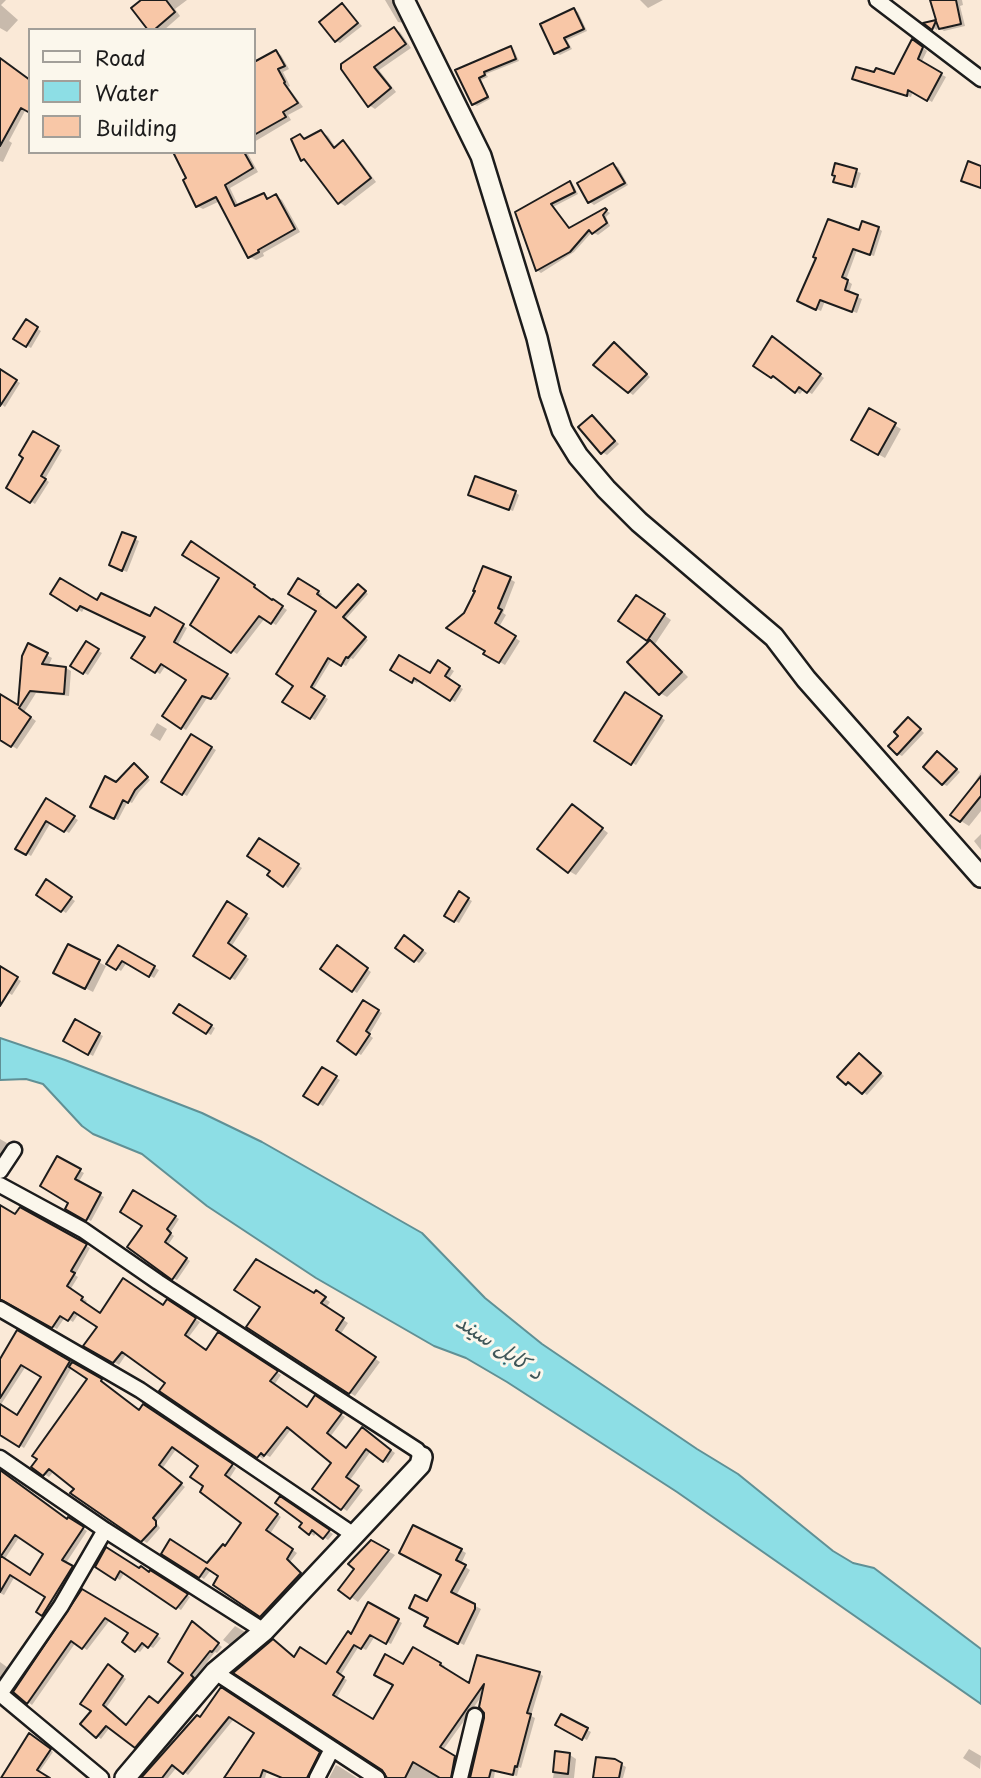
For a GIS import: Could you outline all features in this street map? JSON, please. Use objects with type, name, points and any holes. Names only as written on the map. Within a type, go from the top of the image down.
[{"type":"street","points":[[404,0],[481,156],[537,338],[550,394],[562,430],[578,456],[639,522],[774,637],[806,679],[981,877]]},
{"type":"street","points":[[877,0],[981,79]]},
{"type":"street","points":[[0,1171],[14,1150]]},
{"type":"street","points":[[0,1185],[83,1230],[417,1451],[422,1457],[419,1465],[264,1630],[215,1672],[125,1778]]},
{"type":"street","points":[[0,1309],[140,1390],[354,1535]]},
{"type":"street","points":[[0,1458],[105,1530],[264,1630]]},
{"type":"street","points":[[101,1778],[0,1694],[61,1606],[105,1530]]},
{"type":"street","points":[[215,1672],[377,1778]]},
{"type":"street","points":[[460,1778],[475,1717]]},
{"type":"street","points":[[317,1778],[332,1749]]},
{"type":"water","name":"د کابل سيند","points":[[0,1038],[202,1113],[262,1142],[422,1233],[485,1298],[542,1344],[738,1474],[833,1551],[853,1563],[874,1568],[981,1649],[981,1704],[677,1492],[507,1382],[466,1358],[434,1346],[316,1278],[207,1206],[142,1154],[93,1134],[82,1126],[43,1084],[26,1079],[0,1080]]},
{"type":"building","points":[[141,0],[166,0],[175,12],[156,28],[146,28],[131,8]]},
{"type":"building","points":[[930,0],[956,0],[961,24],[939,29],[936,21],[932,30],[923,23],[936,20]]},
{"type":"building","points":[[342,3],[358,23],[335,42],[319,22]]},
{"type":"building","points":[[574,8],[584,29],[564,38],[569,47],[554,54],[540,24]]},
{"type":"building","points":[[394,27],[406,44],[374,67],[391,88],[368,107],[341,69],[341,64]]},
{"type":"building","points":[[912,39],[923,47],[918,59],[942,73],[927,101],[908,90],[907,96],[852,79],[856,67],[874,72],[876,68],[894,74]]},
{"type":"building","points":[[511,46],[516,59],[484,72],[485,75],[479,78],[488,97],[472,105],[455,70]]},
{"type":"building","points":[[276,50],[285,66],[278,69],[298,103],[283,112],[286,117],[256,134],[256,61]]},
{"type":"building","points":[[0,58],[28,79],[28,112],[21,108],[0,146]]},
{"type":"building","points":[[321,130],[334,148],[343,140],[371,178],[338,204],[304,159],[301,161],[291,139],[300,134],[304,139]]},
{"type":"building","points":[[174,154],[245,154],[253,168],[225,185],[235,206],[264,193],[267,199],[276,194],[295,229],[248,258],[216,197],[196,207],[183,180],[186,178]]},
{"type":"building","points":[[968,161],[981,166],[981,188],[961,181]]},
{"type":"building","points":[[613,163],[625,183],[588,203],[577,183]]},
{"type":"building","points":[[835,163],[857,169],[852,187],[833,182]]},
{"type":"building","points":[[570,181],[575,192],[551,204],[569,228],[605,208],[607,210],[603,215],[607,223],[592,234],[589,230],[570,252],[536,271],[515,212]]},
{"type":"building","points":[[828,219],[859,230],[862,221],[879,227],[870,255],[853,249],[842,277],[848,280],[845,290],[858,295],[852,312],[820,300],[816,310],[797,301],[816,258],[813,257]]},
{"type":"building","points":[[26,319],[38,327],[26,347],[13,339]]},
{"type":"building","points":[[772,336],[821,374],[807,393],[799,387],[795,393],[773,376],[771,378],[753,366]]},
{"type":"building","points":[[614,342],[647,374],[628,393],[593,365]]},
{"type":"building","points":[[0,369],[17,380],[0,406]]},
{"type":"building","points":[[869,408],[896,423],[878,455],[851,440]]},
{"type":"building","points":[[592,415],[615,441],[601,454],[578,427]]},
{"type":"building","points":[[33,431],[59,446],[41,476],[46,479],[30,503],[6,488],[23,458],[19,455]]},
{"type":"building","points":[[475,476],[516,491],[509,510],[468,495]]},
{"type":"building","points":[[122,532],[136,537],[122,571],[109,565]]},
{"type":"building","points":[[191,541],[283,606],[271,624],[259,616],[231,653],[190,625],[219,578],[182,555]]},
{"type":"building","points":[[483,566],[511,577],[498,608],[502,610],[495,623],[516,636],[499,663],[483,654],[485,651],[446,628],[464,613]]},
{"type":"building","points":[[60,578],[97,600],[101,593],[150,616],[155,607],[184,624],[174,642],[228,674],[211,699],[202,696],[181,729],[162,716],[186,680],[161,664],[155,673],[131,658],[145,637],[80,606],[77,611],[50,594]]},
{"type":"building","points":[[298,578],[319,591],[317,594],[336,608],[358,584],[366,591],[343,617],[366,637],[341,666],[328,658],[311,687],[325,696],[310,719],[282,702],[293,686],[276,674],[316,611],[288,594]]},
{"type":"building","points":[[636,595],[665,614],[647,641],[618,621]]},
{"type":"building","points":[[650,640],[682,672],[659,695],[627,662]]},
{"type":"building","points":[[86,641],[99,649],[83,674],[70,666]]},
{"type":"building","points":[[28,643],[48,653],[42,664],[66,667],[64,694],[30,691],[19,708],[31,717],[11,747],[0,740],[0,694],[18,705],[22,656]]},
{"type":"building","points":[[399,655],[430,673],[438,660],[450,668],[445,676],[460,686],[450,701],[414,678],[412,683],[390,670]]},
{"type":"building","points":[[625,692],[662,716],[631,765],[594,741]]},
{"type":"building","points":[[908,717],[921,729],[897,755],[888,746],[898,736],[894,732]]},
{"type":"building","points":[[191,734],[212,747],[182,795],[161,782]]},
{"type":"building","points":[[937,751],[957,769],[942,785],[923,767]]},
{"type":"building","points":[[134,763],[148,777],[135,790],[128,803],[123,800],[114,819],[90,807],[105,776],[116,782]]},
{"type":"building","points":[[981,776],[981,796],[960,822],[950,815]]},
{"type":"building","points":[[46,798],[75,816],[64,832],[46,821],[26,855],[15,849]]},
{"type":"building","points":[[572,804],[603,828],[568,873],[537,849]]},
{"type":"building","points":[[259,838],[299,864],[283,887],[267,875],[270,871],[247,856]]},
{"type":"building","points":[[46,879],[72,897],[61,912],[36,895]]},
{"type":"building","points":[[459,891],[469,898],[454,922],[444,916]]},
{"type":"building","points":[[227,901],[247,914],[228,943],[246,956],[230,979],[193,956]]},
{"type":"building","points":[[404,935],[423,950],[414,962],[395,948]]},
{"type":"building","points":[[68,944],[100,960],[85,989],[53,973]]},
{"type":"building","points":[[118,945],[155,966],[149,977],[122,961],[116,970],[106,964]]},
{"type":"building","points":[[337,945],[368,968],[352,992],[320,969]]},
{"type":"building","points":[[0,966],[18,977],[0,1006]]},
{"type":"building","points":[[363,1000],[379,1010],[366,1031],[370,1034],[356,1055],[337,1041]]},
{"type":"building","points":[[179,1004],[212,1025],[206,1034],[173,1013]]},
{"type":"building","points":[[75,1019],[100,1033],[88,1055],[63,1041]]},
{"type":"building","points":[[859,1053],[881,1073],[862,1094],[837,1077]]},
{"type":"building","points":[[322,1067],[337,1076],[318,1105],[303,1096]]},
{"type":"building","points":[[57,1156],[81,1169],[75,1179],[101,1193],[86,1221],[65,1209],[68,1203],[40,1186]]},
{"type":"building","points":[[133,1190],[176,1216],[167,1229],[171,1233],[165,1242],[187,1258],[172,1280],[127,1247],[142,1226],[120,1212]]},
{"type":"building","points":[[0,1205],[15,1214],[20,1207],[87,1244],[71,1271],[75,1273],[67,1286],[100,1313],[123,1278],[163,1305],[167,1299],[196,1318],[185,1335],[206,1350],[218,1332],[278,1371],[270,1381],[307,1407],[315,1395],[342,1413],[327,1433],[346,1448],[362,1427],[391,1450],[383,1462],[366,1449],[346,1477],[359,1486],[341,1510],[312,1489],[331,1463],[287,1427],[264,1456],[261,1453],[257,1458],[159,1391],[165,1383],[122,1352],[113,1363],[83,1346],[97,1327],[74,1312],[68,1321],[60,1316],[52,1328],[0,1299]]},
{"type":"building","points":[[256,1259],[314,1293],[316,1290],[326,1297],[321,1303],[344,1318],[336,1330],[376,1357],[349,1394],[246,1327],[260,1307],[234,1290]]},
{"type":"building","points":[[17,1330],[70,1361],[19,1447],[0,1435],[0,1404],[17,1415],[41,1377],[21,1365],[0,1398],[0,1359]]},
{"type":"building","points":[[72,1362],[102,1379],[101,1381],[139,1410],[143,1404],[233,1464],[225,1475],[278,1514],[266,1530],[293,1549],[287,1559],[301,1573],[260,1617],[213,1585],[218,1576],[206,1568],[199,1578],[161,1554],[170,1539],[207,1563],[223,1544],[225,1546],[241,1523],[200,1492],[203,1486],[190,1477],[198,1466],[172,1447],[159,1465],[182,1483],[153,1518],[156,1526],[141,1542],[70,1493],[74,1489],[49,1469],[43,1476],[31,1467],[37,1459],[32,1456],[87,1379],[69,1367]]},
{"type":"building","points":[[0,1470],[67,1519],[68,1517],[84,1527],[62,1560],[73,1566],[42,1616],[36,1612],[45,1597],[10,1575],[0,1592]],"holes":[[[15,1535],[43,1554],[30,1575],[1,1556]]]},
{"type":"building","points":[[280,1496],[330,1530],[323,1539],[312,1530],[309,1535],[299,1527],[302,1523],[275,1503]]},
{"type":"building","points":[[413,1525],[462,1549],[456,1560],[466,1565],[451,1592],[475,1604],[475,1609],[458,1644],[424,1626],[428,1618],[409,1608],[415,1595],[427,1601],[441,1575],[399,1553]]},
{"type":"building","points":[[371,1540],[389,1550],[350,1599],[338,1590],[354,1569],[348,1564]]},
{"type":"building","points":[[106,1547],[188,1594],[176,1609],[120,1571],[115,1580],[95,1567]]},
{"type":"building","points":[[82,1589],[158,1634],[148,1648],[142,1643],[135,1652],[122,1642],[128,1633],[105,1618],[82,1649],[71,1641],[27,1704],[13,1692]]},
{"type":"building","points":[[368,1602],[399,1619],[386,1644],[370,1635],[361,1649],[354,1645],[337,1672],[344,1677],[333,1695],[373,1719],[393,1685],[374,1675],[385,1654],[403,1664],[413,1647],[469,1683],[477,1655],[540,1672],[527,1713],[531,1714],[513,1775],[491,1770],[489,1778],[470,1778],[484,1718],[479,1707],[484,1684],[440,1747],[455,1756],[451,1778],[440,1778],[413,1762],[405,1778],[387,1778],[382,1770],[233,1673],[273,1639],[294,1657],[300,1647],[326,1664],[348,1631],[351,1634]]},
{"type":"building","points":[[192,1621],[219,1643],[191,1675],[194,1678],[135,1748],[106,1726],[96,1738],[80,1724],[91,1711],[80,1704],[108,1664],[123,1676],[103,1705],[126,1725],[149,1696],[158,1703],[183,1673],[168,1662]]},
{"type":"building","points":[[221,1687],[320,1752],[307,1778],[282,1778],[263,1770],[260,1778],[224,1778],[254,1733],[229,1717],[183,1774],[172,1765],[162,1778],[141,1778],[197,1715],[200,1717]]},
{"type":"building","points":[[561,1714],[588,1728],[582,1740],[555,1725]]},
{"type":"building","points":[[29,1733],[51,1749],[37,1770],[50,1778],[1,1778]]},
{"type":"building","points":[[555,1751],[570,1753],[568,1774],[553,1772]]},
{"type":"building","points":[[596,1757],[615,1759],[622,1763],[619,1778],[593,1778]]}]
